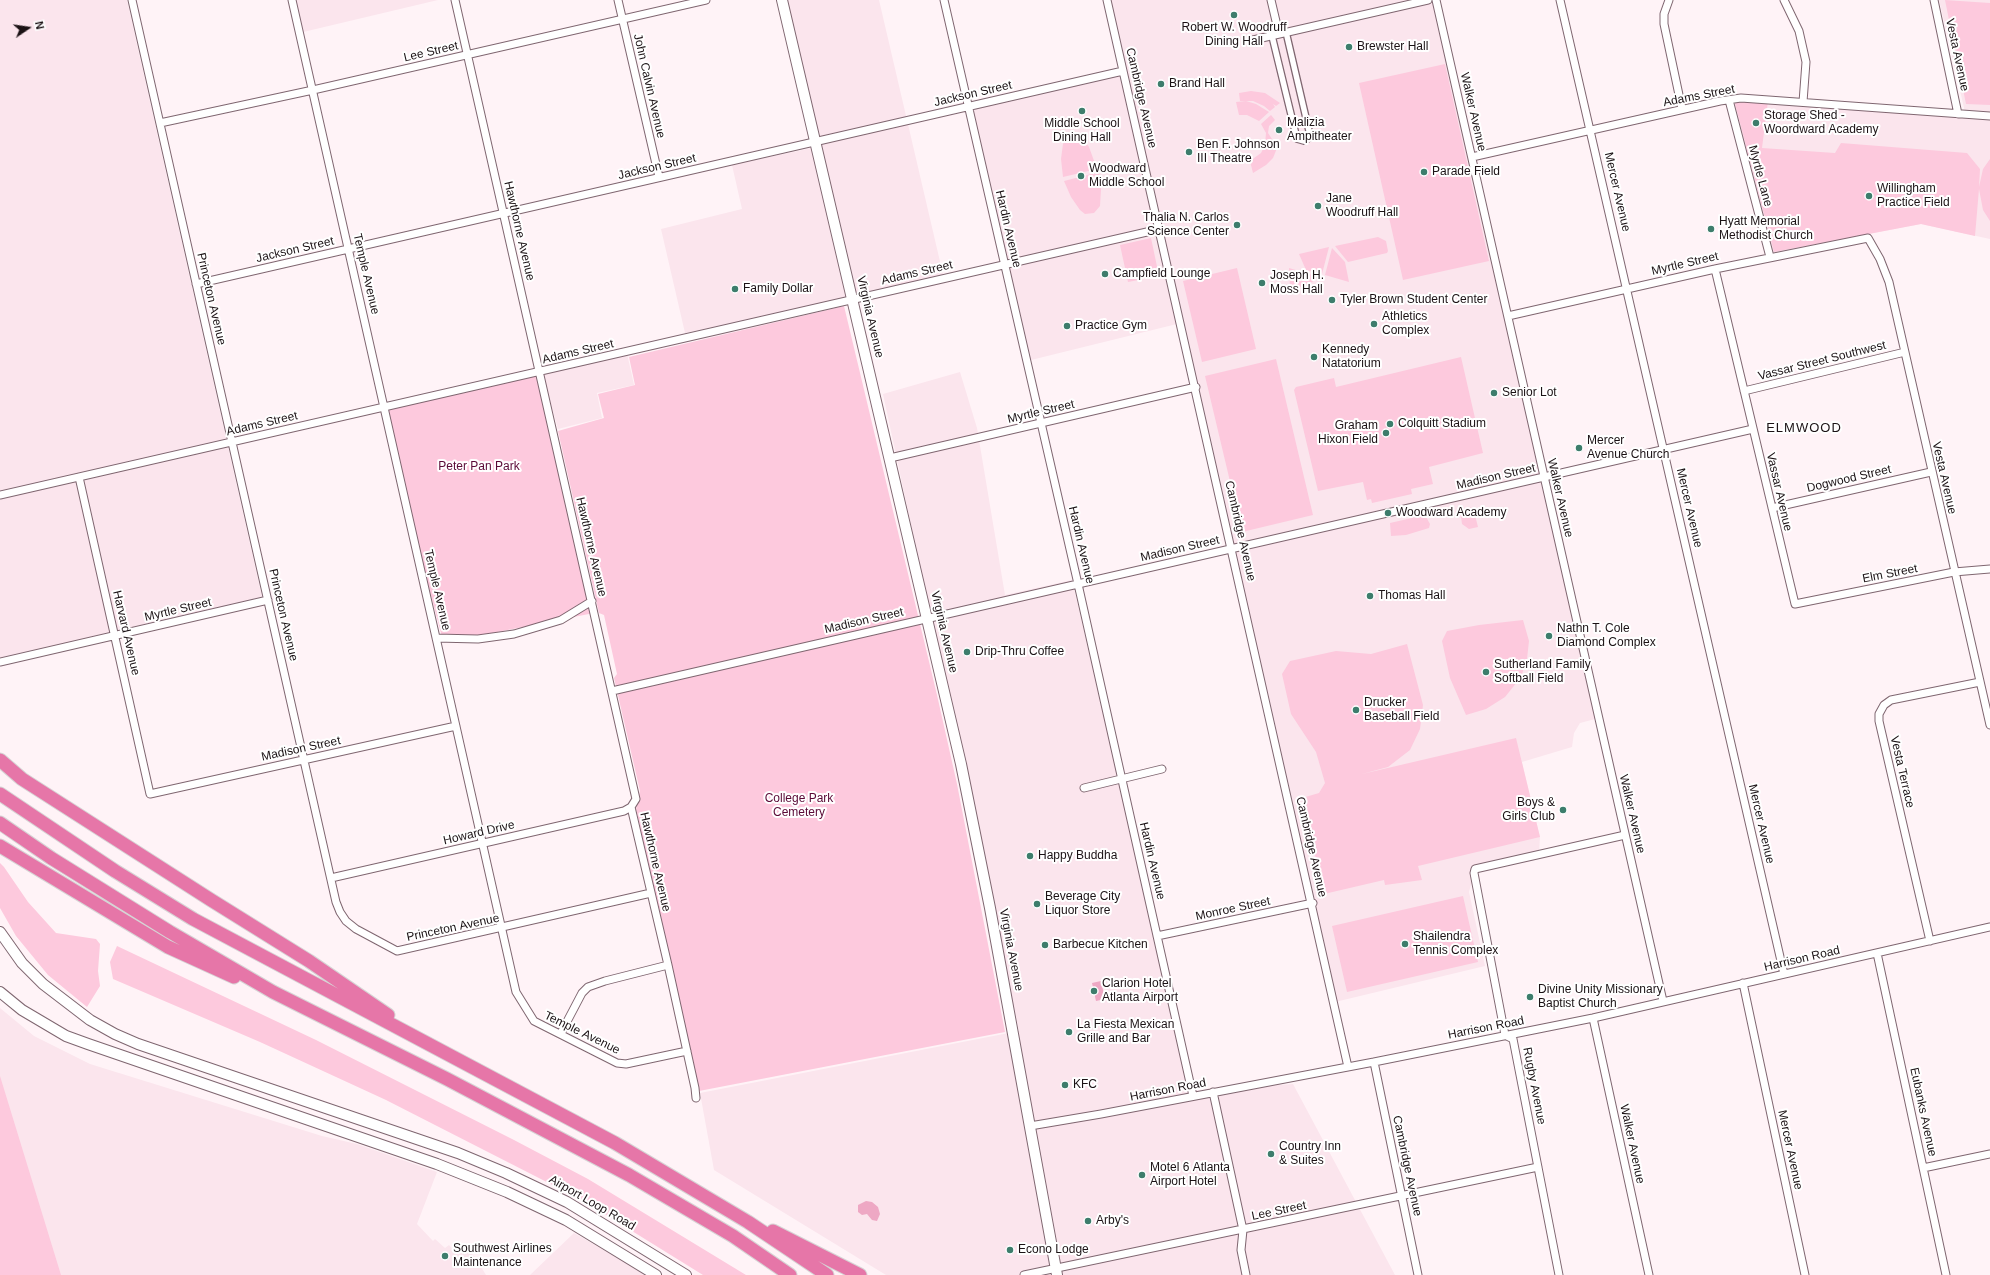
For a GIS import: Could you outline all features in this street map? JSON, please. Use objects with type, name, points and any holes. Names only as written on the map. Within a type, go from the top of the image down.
[{"type":"highway","points":[[0,760],[22,779],[348,986],[387,1015],[402,1029]]},
{"type":"highway","points":[[0,794],[115,871],[193,919],[350,1004],[402,1029],[615,1143],[748,1222],[827,1275]]},
{"type":"highway","points":[[0,823],[52,858],[170,932],[273,992],[447,1079],[615,1168],[733,1236],[790,1275]]},
{"type":"highway","points":[[0,846],[168,947],[273,992]]},
{"type":"highway","points":[[748,1222],[791,1239],[860,1275]]},
{"type":"highway","points":[[733,1236],[751,1258],[776,1275]]},
{"type":"main road","name":"Virginia Avenue","points":[[782,0],[961,764],[1057,1272]]},
{"type":"main road","name":"Airport Loop Road","points":[[0,932],[22,963],[43,984],[90,1020],[115,1034],[138,1044],[458,1153],[506,1173],[567,1202],[686,1275]]},
{"type":"main road","points":[[0,992],[22,1010],[44,1023],[88,1044],[452,1169],[513,1194],[566,1220],[656,1275]]},
{"type":"street","name":"Princeton Avenue","points":[[132,0],[336,902],[340,912],[346,921],[356,929],[397,952],[502,929],[651,893]]},
{"type":"street","name":"Temple Avenue","points":[[292,0],[516,992],[534,1021],[618,1063],[626,1064],[687,1051]]},
{"type":"street","name":"Hawthorne Avenue","points":[[455,0],[636,798],[631,807],[668,965],[696,1098]]},
{"type":"street","name":"John Calvin Avenue","points":[[618,0],[659,178]]},
{"type":"street","name":"Lee Street","points":[[160,123],[313,90],[706,0]]},
{"type":"street","name":"Hardin Avenue","points":[[944,0],[1122,778],[1192,1096]]},
{"type":"street","name":"Cambridge Avenue","points":[[1107,0],[1313,903],[1348,1067]]},
{"type":"street","points":[[1271,0],[1279,34],[1297,139],[1304,141],[1309,138],[1310,135],[1279,34]]},
{"type":"street","points":[[1253,40],[1428,0]]},
{"type":"street","name":"Walker Avenue","points":[[1436,0],[1663,1001]]},
{"type":"street","name":"Mercer Avenue","points":[[1560,0],[1628,288],[1784,974]]},
{"type":"street","points":[[1669,0],[1665,9],[1664,24],[1682,109]]},
{"type":"street","points":[[1784,0],[1799,31],[1806,62],[1803,102]]},
{"type":"street","name":"Vesta Avenue","points":[[1934,0],[1958,114]]},
{"type":"street","name":"Jackson Street","points":[[196,284],[1124,71]]},
{"type":"street","name":"Adams Street","points":[[1472,157],[1682,109],[1741,98],[1990,116]]},
{"type":"street","name":"Myrtle Lane","points":[[1729,100],[1770,258]]},
{"type":"street","name":"Adams Street","points":[[0,495],[1160,229]]},
{"type":"street","name":"Vesta Avenue","points":[[1868,238],[1880,259],[1889,282],[1931,472],[1990,725]]},
{"type":"street","name":"Myrtle Street","points":[[1508,316],[1715,269],[1868,238]]},
{"type":"street","name":"Vassar Avenue","points":[[1715,269],[1794,604]]},
{"type":"street","name":"Vassar Street Southwest","points":[[1744,391],[1905,352]]},
{"type":"street","name":"Myrtle Street","points":[[890,458],[1196,387]]},
{"type":"street","name":"Madison Street","points":[[612,691],[1753,429]]},
{"type":"street","name":"Dogwood Street","points":[[1772,508],[1931,472]]},
{"type":"street","name":"Harvard Avenue","points":[[79,477],[150,794]]},
{"type":"street","name":"Elm Street","points":[[1794,604],[1954,572],[1990,569]]},
{"type":"street","name":"Myrtle Street","points":[[0,662],[268,600]]},
{"type":"street","points":[[436,638],[478,639],[514,634],[561,620],[592,601]]},
{"type":"street","name":"Vesta Terrace","points":[[1930,941],[1881,729],[1879,714],[1884,705],[1891,700],[1980,682]]},
{"type":"street","name":"Madison Street","points":[[150,794],[456,726]]},
{"type":"street","points":[[1084,788],[1162,769]]},
{"type":"street","name":"Howard Drive","points":[[331,878],[624,810],[631,807]]},
{"type":"street","name":"Rugby Avenue","points":[[1559,1275],[1513,1039],[1505,1035],[1474,873],[1475,869],[1625,835]]},
{"type":"street","name":"Monroe Street","points":[[1157,936],[1313,903]]},
{"type":"street","name":"Harrison Road","points":[[1030,1126],[1348,1067],[1593,1018],[1990,927]]},
{"type":"street","name":"Eubanks Avenue","points":[[1877,953],[1946,1275]]},
{"type":"street","points":[[561,1034],[582,993],[588,987],[605,981],[668,965]]},
{"type":"street","name":"Mercer Avenue","points":[[1744,983],[1805,1275]]},
{"type":"street","name":"Walker Avenue","points":[[1593,1018],[1650,1275]]},
{"type":"street","name":"Cambridge Avenue","points":[[1374,1062],[1418,1275]]},
{"type":"street","points":[[1213,1092],[1243,1230],[1241,1250],[1246,1275]]},
{"type":"street","points":[[1923,1168],[1990,1154]]},
{"type":"street","name":"Lee Street","points":[[1024,1275],[1057,1272],[1538,1166]]},
{"type":"shaded area","points":[[0,0],[127,0],[262,597],[0,658]]},
{"type":"shaded area","points":[[291,0],[438,0],[299,33]]},
{"type":"shaded area","points":[[787,0],[879,0],[945,283],[918,289],[861,296],[685,333],[661,229],[742,209],[732,165],[821,146]]},
{"type":"shaded area","name":"Woodward Academy","points":[[1107,0],[1436,0],[1599,718],[1580,723],[1574,733],[1572,747],[1522,762],[1540,837],[1539,852],[1482,869],[1474,873],[1469,892],[1485,966],[1335,1002],[1181,323],[1027,361],[969,107],[1123,71]]},
{"type":"shaded area","points":[[1939,0],[1990,0],[1990,239],[1921,224],[1770,253],[1728,99],[1965,112]]},
{"type":"shaded area","points":[[626,349],[634,385],[597,393],[602,418],[558,429],[541,369]]},
{"type":"shaded area","points":[[960,372],[977,428],[1005,595],[1072,580],[1192,1091],[1293,1084],[1395,1275],[886,1275],[714,1170],[700,1093],[1019,1031],[883,394]]},
{"type":"shaded area","points":[[1101,981],[1105,999],[1096,1001],[1092,983]]},
{"type":"shaded area","points":[[0,1008],[34,1036],[90,1064],[322,1136],[357,1144],[437,1172],[417,1224],[433,1241],[435,1239],[445,1248],[449,1245],[455,1252],[458,1251],[458,1247],[462,1246],[469,1251],[475,1257],[486,1275],[0,1275]]},
{"type":"shaded area","points":[[866,1201],[872,1202],[878,1207],[880,1214],[877,1221],[872,1220],[867,1214],[862,1215],[858,1212],[858,1205]]},
{"type":"shaded area","points":[[574,1233],[614,1256],[645,1275],[530,1275]]},
{"type":"green space","points":[[1945,0],[1990,3],[1990,105],[1966,104]]},
{"type":"green space","name":"Parade Field","points":[[1445,64],[1489,261],[1403,280],[1359,83]]},
{"type":"green space","points":[[1251,91],[1265,93],[1280,103],[1276,106],[1273,104],[1275,107],[1270,111],[1264,106],[1253,101],[1240,101],[1239,93]]},
{"type":"green space","name":"Willingham Practice Field","points":[[1734,100],[1768,101],[1762,148],[1835,153],[1841,143],[1967,153],[1980,169],[1979,187],[1983,169],[1990,159],[1990,221],[1983,210],[1979,189],[1975,236],[1921,224],[1774,252]]},
{"type":"green space","points":[[1246,101],[1256,104],[1269,112],[1259,121],[1247,115],[1239,115],[1236,102]]},
{"type":"green space","points":[[1271,115],[1275,120],[1269,126],[1268,133],[1272,139],[1280,141],[1278,148],[1265,144],[1266,133],[1261,124]]},
{"type":"green space","points":[[1075,135],[1083,139],[1089,147],[1097,169],[1063,177],[1061,159],[1063,144],[1066,138]]},
{"type":"green space","points":[[1265,145],[1277,148],[1273,158],[1266,165],[1253,173],[1250,161],[1261,153]]},
{"type":"green space","points":[[1099,172],[1101,189],[1100,206],[1094,213],[1085,214],[1080,210],[1071,197],[1064,181]]},
{"type":"green space","points":[[1378,237],[1386,241],[1387,253],[1348,262],[1335,246]]},
{"type":"green space","points":[[1151,238],[1159,276],[1128,282],[1120,245]]},
{"type":"green space","points":[[1329,247],[1322,274],[1306,270],[1299,254]]},
{"type":"green space","points":[[1332,248],[1345,262],[1349,282],[1325,275]]},
{"type":"green space","points":[[1237,268],[1256,349],[1202,362],[1183,281]]},
{"type":"green space","points":[[1289,268],[1319,277],[1305,287],[1290,288]]},
{"type":"green space","name":"College Park Cemetery","points":[[844,306],[957,784],[1005,1032],[699,1091],[636,809],[640,791],[614,678],[617,674],[604,615],[599,613],[558,431],[604,418],[598,394],[635,385],[629,357]]},
{"type":"green space","name":"Colquitt Stadium","points":[[1461,357],[1483,453],[1429,467],[1433,484],[1411,489],[1412,494],[1372,503],[1371,499],[1367,500],[1363,482],[1318,491],[1294,390],[1296,387],[1334,378],[1336,387]]},
{"type":"green space","points":[[1276,359],[1313,515],[1242,532],[1205,376]]},
{"type":"green space","name":"Peter Pan Park","points":[[541,369],[594,613],[477,636],[442,637],[381,406]]},
{"type":"green space","points":[[1473,507],[1478,527],[1469,529],[1462,524],[1460,509]]},
{"type":"green space","points":[[1425,515],[1430,524],[1429,528],[1406,535],[1391,536],[1390,523]]},
{"type":"green space","name":"Sutherland Family Softball Field","points":[[1523,620],[1529,641],[1527,659],[1521,677],[1505,697],[1486,709],[1466,715],[1450,678],[1442,641],[1447,631],[1479,625]]},
{"type":"green space","points":[[1407,644],[1423,705],[1420,729],[1410,750],[1388,767],[1362,774],[1516,738],[1540,837],[1418,866],[1422,880],[1385,885],[1384,880],[1324,894],[1302,798],[1319,793],[1325,783],[1316,752],[1291,714],[1282,674],[1290,661],[1336,651],[1371,654]]},
{"type":"green space","points":[[0,863],[28,902],[56,933],[96,939],[100,944],[98,971],[100,986],[87,1007],[48,975],[16,936],[0,908]]},
{"type":"green space","name":"Shailendra Tennis Complex","points":[[1463,896],[1478,962],[1347,992],[1332,926]]},
{"type":"green space","points":[[117,946],[316,1040],[514,1140],[588,1179],[746,1275],[703,1275],[582,1200],[386,1100],[260,1042],[113,979],[110,962]]},
{"type":"green space","points":[[0,1076],[61,1275],[0,1275]]},
{"type":"place","name":"Robert W. Woodruff Dining Hall","points":[[1234,15]]},
{"type":"place","name":"Brewster Hall","points":[[1349,47]]},
{"type":"place","name":"Brand Hall","points":[[1161,84]]},
{"type":"place","name":"Middle School Dining Hall","points":[[1082,111]]},
{"type":"place","name":"Storage Shed - Woordward Academy","points":[[1756,123]]},
{"type":"place","name":"Malizia Ampitheater","points":[[1279,130]]},
{"type":"place","name":"Ben F. Johnson III Theatre","points":[[1189,152]]},
{"type":"place","name":"Parade Field","points":[[1424,172]]},
{"type":"place","name":"Woodward Middle School","points":[[1081,176]]},
{"type":"place","name":"Willingham Practice Field","points":[[1869,196]]},
{"type":"place","name":"Jane Woodruff Hall","points":[[1318,206]]},
{"type":"place","name":"Thalia N. Carlos Science Center","points":[[1237,225]]},
{"type":"place","name":"Hyatt Memorial Methodist Church","points":[[1711,229]]},
{"type":"place","name":"Campfield Lounge","points":[[1105,274]]},
{"type":"place","name":"Joseph H. Moss Hall","points":[[1262,283]]},
{"type":"place","name":"Family Dollar","points":[[735,289]]},
{"type":"place","name":"Tyler Brown Student Center","points":[[1332,300]]},
{"type":"place","name":"Athletics Complex","points":[[1374,324]]},
{"type":"place","name":"Practice Gym","points":[[1067,326]]},
{"type":"place","name":"Kennedy Natatorium","points":[[1314,357]]},
{"type":"place","name":"Senior Lot","points":[[1494,393]]},
{"type":"place","name":"Colquitt Stadium","points":[[1390,424]]},
{"type":"place","name":"Graham Hixon Field","points":[[1386,433]]},
{"type":"place","name":"Mercer Avenue Church","points":[[1579,448]]},
{"type":"place","name":"Woodward Academy","points":[[1388,513]]},
{"type":"place","name":"Thomas Hall","points":[[1370,596]]},
{"type":"place","name":"Nathn T. Cole Diamond Complex","points":[[1549,636]]},
{"type":"place","name":"Drip-Thru Coffee","points":[[967,652]]},
{"type":"place","name":"Sutherland Family Softball Field","points":[[1486,672]]},
{"type":"place","name":"Drucker Baseball Field","points":[[1356,710]]},
{"type":"place","name":"Boys & Girls Club","points":[[1563,810]]},
{"type":"place","name":"Happy Buddha","points":[[1030,856]]},
{"type":"place","name":"Beverage City Liquor Store","points":[[1037,904]]},
{"type":"place","name":"Shailendra Tennis Complex","points":[[1405,944]]},
{"type":"place","name":"Barbecue Kitchen","points":[[1045,945]]},
{"type":"place","name":"Clarion Hotel Atlanta Airport","points":[[1094,991]]},
{"type":"place","name":"Divine Unity Missionary Baptist Church","points":[[1530,997]]},
{"type":"place","name":"La Fiesta Mexican Grille and Bar","points":[[1069,1032]]},
{"type":"place","name":"KFC","points":[[1065,1085]]},
{"type":"place","name":"Country Inn & Suites","points":[[1271,1154]]},
{"type":"place","name":"Motel 6 Atlanta Airport Hotel","points":[[1142,1175]]},
{"type":"place","name":"Arby's","points":[[1088,1221]]},
{"type":"place","name":"Econo Lodge","points":[[1010,1250]]},
{"type":"place","name":"Southwest Airlines Maintenance","points":[[445,1256]]},
{"type":"district","name":"ELMWOOD","points":[[1804,428]]}]
